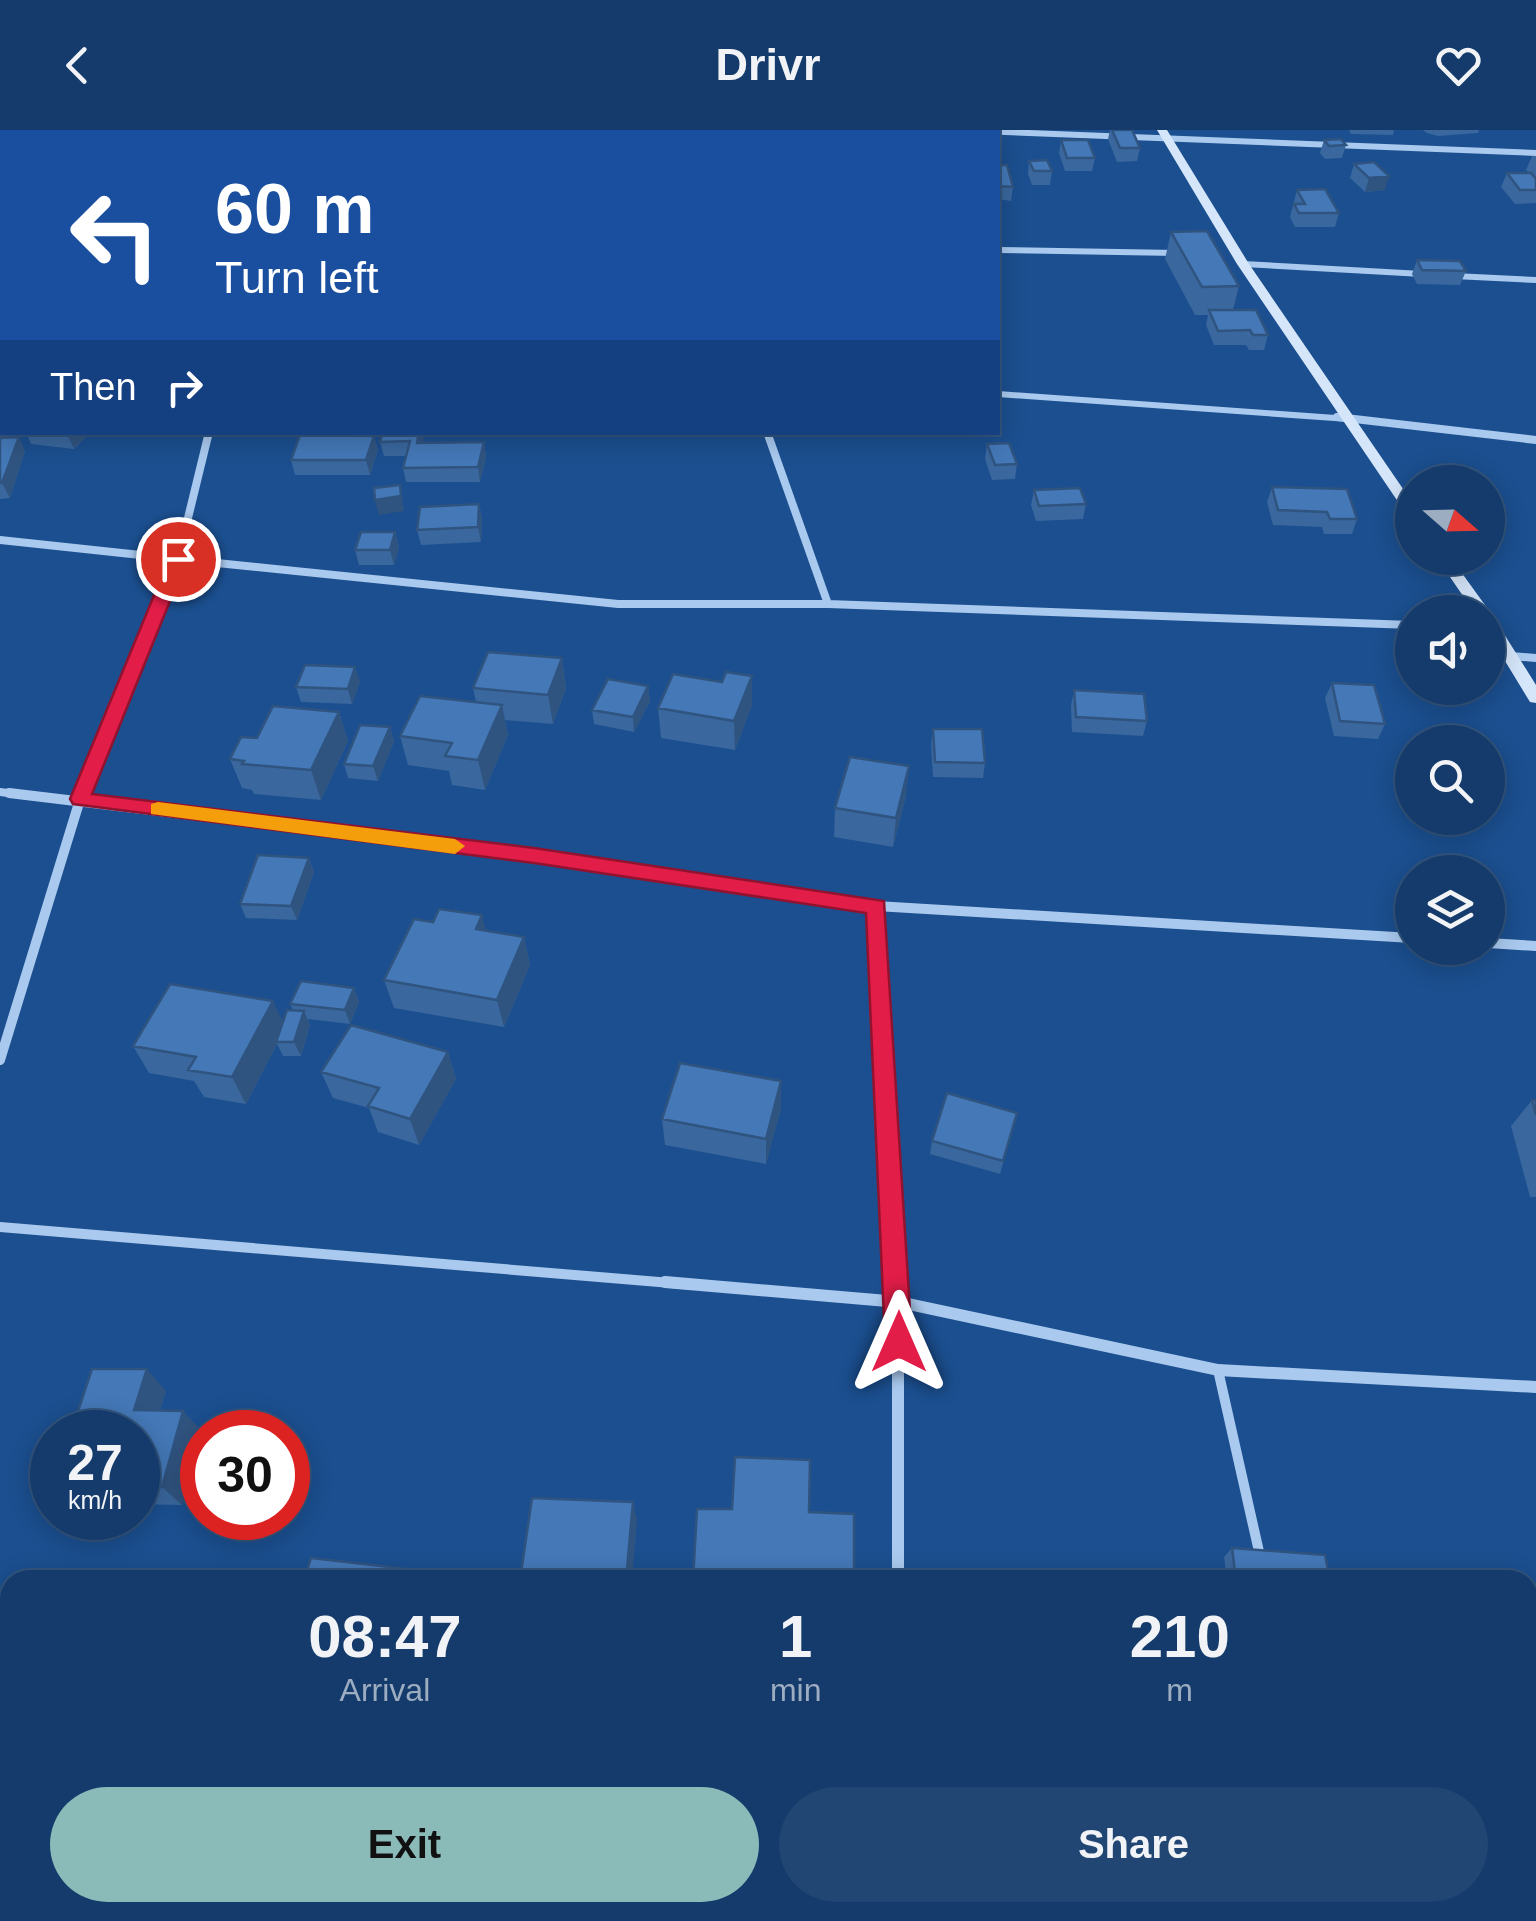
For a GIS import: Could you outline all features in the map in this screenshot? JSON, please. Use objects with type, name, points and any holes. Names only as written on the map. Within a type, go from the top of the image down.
[{"type":"street","points":[[1000,131],[1166,134],[1536,153]]},
{"type":"street","points":[[1166,134],[1241,259],[1395,487]]},
{"type":"street","points":[[1000,250],[1182,253]]},
{"type":"street","points":[[1219,254],[1241,259],[1536,280]]},
{"type":"street","points":[[1000,394],[1347,418],[1536,440]]},
{"type":"street","points":[[0,1060],[80,799],[178,559],[207,435]]},
{"type":"street","points":[[768,435],[828,604]]},
{"type":"street","points":[[0,540],[618,604],[828,604],[1395,624]]},
{"type":"street","points":[[1505,648],[1536,698]]},
{"type":"street","points":[[1511,656],[1536,658]]},
{"type":"street","points":[[0,792],[534,856],[876,906],[1395,937]]},
{"type":"street","points":[[876,906],[899,1302],[898,1570]]},
{"type":"street","points":[[1505,944],[1536,946]]},
{"type":"street","points":[[0,1228],[899,1302],[1218,1370],[1536,1387]]},
{"type":"lane","points":[[1218,1370],[1261,1561]]},
{"type":"building","points":[[1112,130],[1132,130],[1140,148],[1120,148]]},
{"type":"building","points":[[1341,139],[1346,145],[1329,146],[1324,140]]},
{"type":"building","points":[[1061,140],[1088,140],[1095,158],[1067,158]]},
{"type":"building","points":[[1047,160],[1052,171],[1034,171],[1029,161]]},
{"type":"building","points":[[1374,162],[1389,176],[1369,178],[1354,164]]},
{"type":"building","points":[[1000,165],[1007,165],[1013,187],[1000,186]]},
{"type":"building","points":[[1507,173],[1531,173],[1536,179],[1536,190],[1520,190]]},
{"type":"building","points":[[1325,189],[1339,213],[1299,213],[1294,204],[1305,204],[1297,190]]},
{"type":"building","points":[[1207,231],[1239,286],[1202,287],[1171,232]]},
{"type":"building","points":[[1417,260],[1460,261],[1466,271],[1422,270]]},
{"type":"building","points":[[1209,310],[1256,310],[1268,335],[1253,335],[1250,330],[1218,331]]},
{"type":"building","points":[[300,435],[374,436],[366,460],[291,460]]},
{"type":"building","points":[[382,435],[418,435],[417,443],[484,442],[478,467],[403,468],[410,441],[380,442]]},
{"type":"building","points":[[19,437],[2,483],[0,483],[0,438]]},
{"type":"building","points":[[1009,443],[1017,464],[995,465],[987,444]]},
{"type":"building","points":[[400,485],[401,496],[375,500],[374,488]]},
{"type":"building","points":[[1272,487],[1347,489],[1357,519],[1330,519],[1327,512],[1278,510]]},
{"type":"building","points":[[1080,488],[1086,504],[1039,506],[1034,490]]},
{"type":"building","points":[[479,504],[478,527],[417,530],[420,507]]},
{"type":"building","points":[[361,532],[395,532],[390,550],[355,550]]},
{"type":"building","points":[[488,652],[562,658],[548,695],[473,688]]},
{"type":"building","points":[[305,665],[355,667],[348,689],[296,687]]},
{"type":"building","points":[[726,672],[752,676],[734,721],[658,708],[673,674],[722,682]]},
{"type":"building","points":[[608,679],[648,686],[633,717],[592,710]]},
{"type":"building","points":[[1332,683],[1374,685],[1385,724],[1340,721]]},
{"type":"building","points":[[1074,690],[1144,694],[1147,721],[1076,717]]},
{"type":"building","points":[[420,696],[502,705],[478,760],[445,756],[452,743],[400,736]]},
{"type":"building","points":[[273,706],[339,712],[311,770],[242,764],[244,761],[230,759],[241,737],[257,738]]},
{"type":"building","points":[[360,725],[390,727],[373,766],[344,764]]},
{"type":"building","points":[[933,729],[982,729],[985,763],[935,762]]},
{"type":"building","points":[[850,757],[909,766],[896,818],[835,808]]},
{"type":"building","points":[[258,855],[309,858],[291,906],[240,904]]},
{"type":"building","points":[[439,909],[482,915],[476,929],[524,937],[497,1000],[384,980],[414,919],[433,922]]},
{"type":"building","points":[[301,981],[354,988],[345,1010],[290,1004]]},
{"type":"building","points":[[170,984],[273,1001],[232,1077],[188,1070],[196,1057],[133,1046]]},
{"type":"building","points":[[287,1010],[304,1011],[294,1042],[276,1042]]},
{"type":"building","points":[[351,1025],[448,1052],[410,1119],[368,1106],[379,1088],[321,1072]]},
{"type":"building","points":[[680,1063],[781,1081],[766,1139],[662,1119]]},
{"type":"building","points":[[947,1093],[1017,1113],[1003,1161],[932,1141]]},
{"type":"building","points":[[92,1369],[147,1369],[134,1410],[78,1410]]},
{"type":"building","points":[[160,1411],[180,1411],[180,1422],[162,1487]]},
{"type":"building","points":[[735,1457],[810,1460],[809,1512],[854,1514],[854,1570],[694,1570],[697,1509],[732,1509]]},
{"type":"building","points":[[532,1498],[633,1502],[627,1570],[521,1570]]},
{"type":"building","points":[[1232,1548],[1325,1555],[1328,1570],[1235,1570]]},
{"type":"building","points":[[311,1558],[416,1570],[307,1570]]},
{"type":"slow traffic","points":[[158,809],[455,846]]},
{"type":"route","points":[[178,559],[80,799],[534,856],[876,906],[899,1342]]}]
